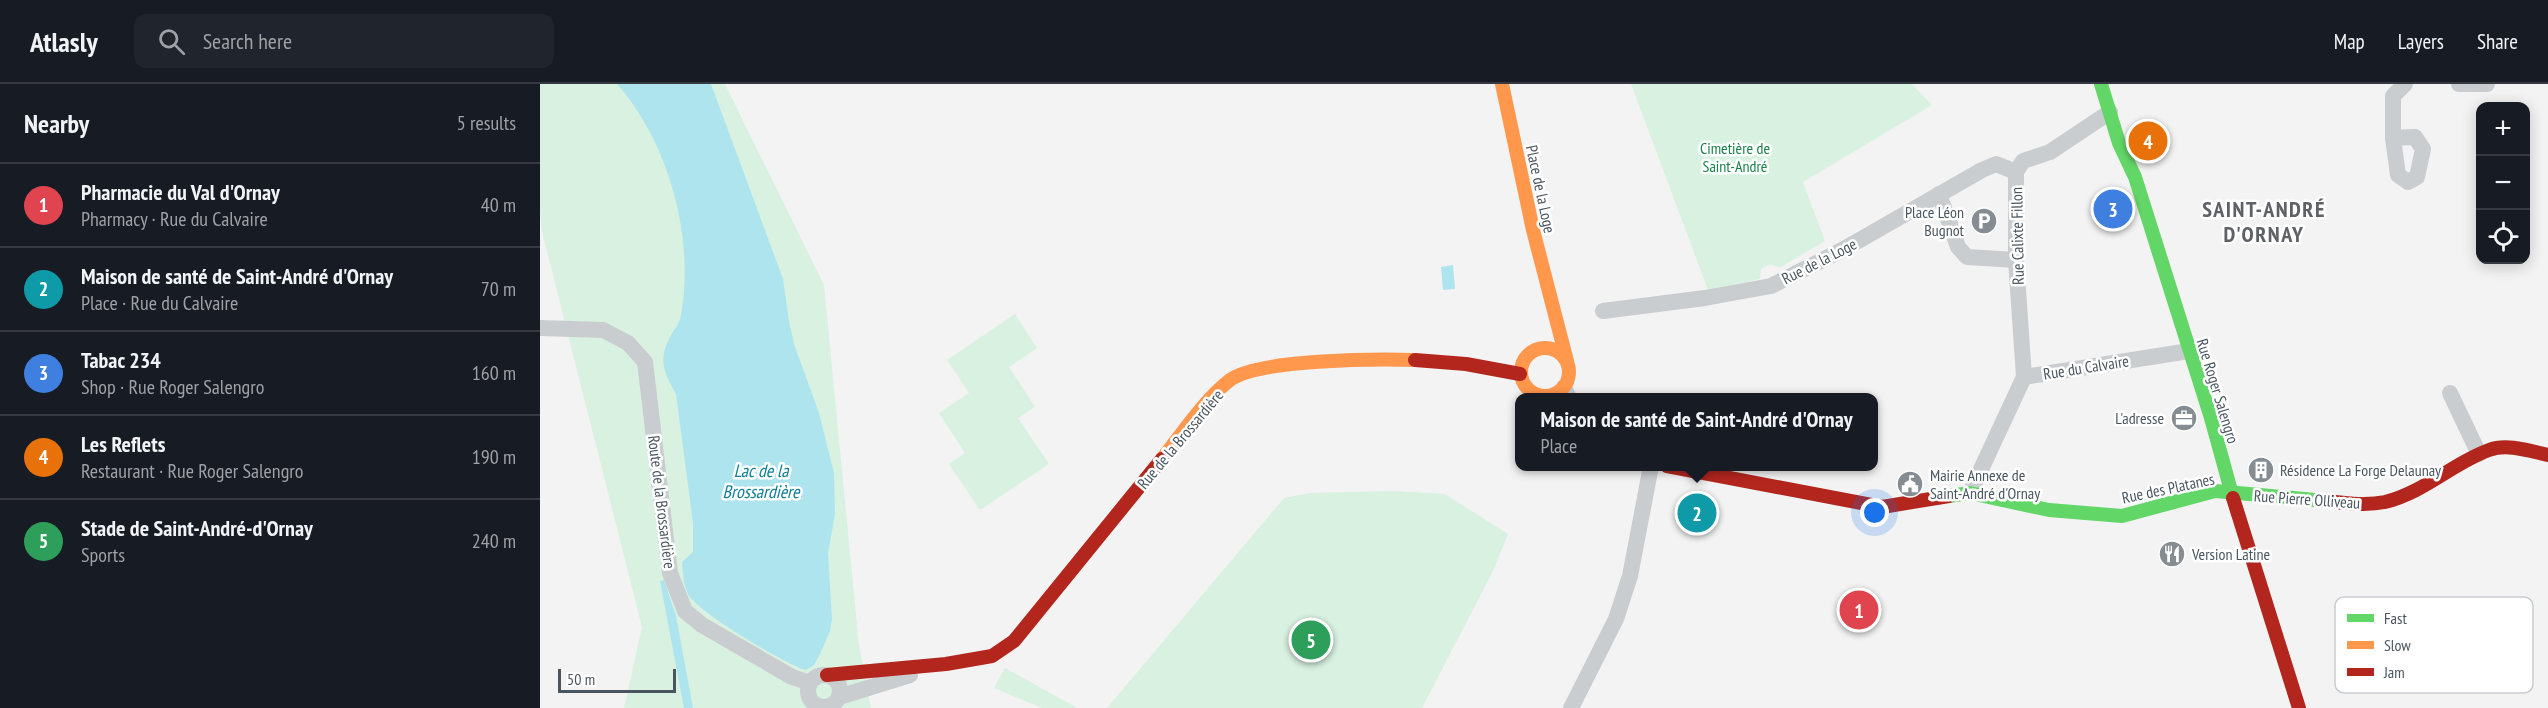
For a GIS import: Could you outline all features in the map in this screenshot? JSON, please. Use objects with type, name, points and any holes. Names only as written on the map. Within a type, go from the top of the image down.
[{"type":"street","name":"Place de la Loge","points":[[1502,84],[1533,230],[1567,361]]},
{"type":"street","name":"Rue Roger Salengro","points":[[2101,84],[2119,142],[2135,177],[2211,418],[2268,615],[2300,708]]},
{"type":"street","points":[[2393,138],[2393,96],[2404,84]]},
{"type":"street","points":[[2459,84],[2483,86],[2487,84]]},
{"type":"street","name":"Rue Calixte Fillon","points":[[2024,377],[2016,260],[2016,172],[2023,161],[2050,152],[2110,112]]},
{"type":"street","name":"Rue de la Loge","points":[[1603,311],[1705,298],[1771,286],[1844,249],[1996,164],[2016,172]]},
{"type":"street","points":[[1939,194],[1958,247],[1966,257],[2016,260]]},
{"type":"street","name":"Place de la Loge","points":[[1533,351],[1543,331],[1550,300]]},
{"type":"street","name":"Route de la Brossardière","points":[[540,328],[603,330],[628,343],[645,363],[670,573],[685,611],[722,637],[792,677],[810,684]]},
{"type":"street","points":[[1534,393],[1527,389],[1520,374],[1523,360],[1533,351],[1548,348],[1562,355],[1567,361],[1569,375],[1567,392]]},
{"type":"street","name":"Rue du Calvaire","points":[[1970,493],[2024,377],[2189,351]]},
{"type":"street","name":"Rue de la Brossardière","points":[[946,664],[992,656],[1014,641],[1214,395],[1235,376],[1284,365],[1329,361],[1416,359],[1449,361],[1520,374]]},
{"type":"street","points":[[2450,393],[2479,454]]},
{"type":"street","name":"Rue Pierre Olliveau","points":[[2231,493],[2354,504],[2384,502],[2414,492],[2479,454],[2503,447],[2522,448],[2548,455]]},
{"type":"street","points":[[1571,708],[1620,608],[1630,576],[1650,471]]},
{"type":"street","points":[[1693,471],[1882,507],[1970,493]]},
{"type":"street","name":"Rue des Platanes","points":[[1970,493],[2049,510],[2122,516],[2215,491],[2231,493]]},
{"type":"street","points":[[946,664],[839,697],[833,705],[823,708],[810,699],[810,684],[817,676],[946,664]]},
{"type":"street","points":[[827,675],[839,683],[839,697]]},
{"type":"green space","points":[[540,84],[725,84],[824,285],[859,646],[871,708],[624,708],[642,627],[542,232]]},
{"type":"green space","name":"Cimetière de Saint-André","points":[[1631,84],[1912,84],[1932,105],[1803,182],[1825,241],[1779,268],[1770,264],[1761,269],[1760,279],[1708,290]]},
{"type":"green space","points":[[1015,314],[1037,348],[1009,367],[1035,407],[1018,418],[1049,464],[980,510],[949,464],[965,453],[939,413],[969,393],[947,360]]},
{"type":"green space","points":[[1392,491],[1445,494],[1508,534],[1493,571],[1422,708],[1107,708],[1284,498],[1310,493]]},
{"type":"green space","points":[[1005,668],[1077,708],[1042,708],[994,688]]},
{"type":"water","name":"Lac de la Brossardière","points":[[617,84],[711,84],[783,279],[794,344],[819,413],[834,473],[835,514],[828,553],[832,619],[830,631],[820,654],[814,665],[806,670],[780,658],[724,624],[695,602],[685,587],[682,562],[693,552],[693,523],[676,394],[665,372],[663,358],[667,343],[681,315],[684,255],[681,224],[664,163],[651,134]]},
{"type":"water","points":[[1453,265],[1455,289],[1443,290],[1441,267]]},
{"type":"water","points":[[664,580],[676,616],[693,708],[684,708],[660,581]]},
{"type":"traffic: fast","points":[[2101,84],[2119,143],[2135,177],[2211,418],[2233,498]]},
{"type":"traffic: fast","points":[[1949,496],[1970,493],[2049,510],[2122,516],[2215,491],[2326,501]]},
{"type":"traffic: slow","points":[[1502,84],[1533,230],[1567,361]]},
{"type":"traffic: slow","points":[[1533,393],[1522,381],[1521,367],[1525,358],[1536,349],[1550,348],[1559,352],[1568,363],[1569,372]]},
{"type":"traffic: slow","points":[[1162,459],[1212,397],[1230,380],[1244,373],[1291,364],[1415,360]]},
{"type":"traffic: slow","points":[[1557,393],[1568,381],[1569,372]]},
{"type":"traffic: jam","points":[[1415,360],[1466,364],[1520,374]]},
{"type":"traffic: jam","points":[[2326,501],[2363,504],[2385,502],[2426,485],[2463,462],[2496,448],[2518,448],[2548,455]]},
{"type":"traffic: jam","points":[[827,675],[946,664],[992,656],[1014,641],[1162,459]]},
{"type":"traffic: jam","points":[[1693,471],[1882,507],[1949,496]]},
{"type":"traffic: jam","points":[[2233,498],[2299,708]]},
{"type":"place","name":"Les Reflets","points":[[2148,141]]},
{"type":"place","name":"Tabac 234","points":[[2113,209]]},
{"type":"place","name":"Place Léon Bugnot","points":[[1984,221]]},
{"type":"place","name":"L'adresse","points":[[2184,418]]},
{"type":"place","name":"Résidence La Forge Delaunay","points":[[2261,470]]},
{"type":"place","name":"Mairie Annexe de Saint-André d'Ornay","points":[[1910,484]]},
{"type":"place","name":"Maison de santé de Saint-André d'Ornay","points":[[1697,513]]},
{"type":"place","name":"Version Latine","points":[[2172,554]]},
{"type":"place","name":"Pharmacie du Val d'Ornay","points":[[1859,610]]},
{"type":"place","name":"Stade de Saint-André-d'Ornay","points":[[1311,640]]},
{"type":"district","name":"SAINT-ANDRÉ D'ORNAY","points":[[2264,222]]}]
